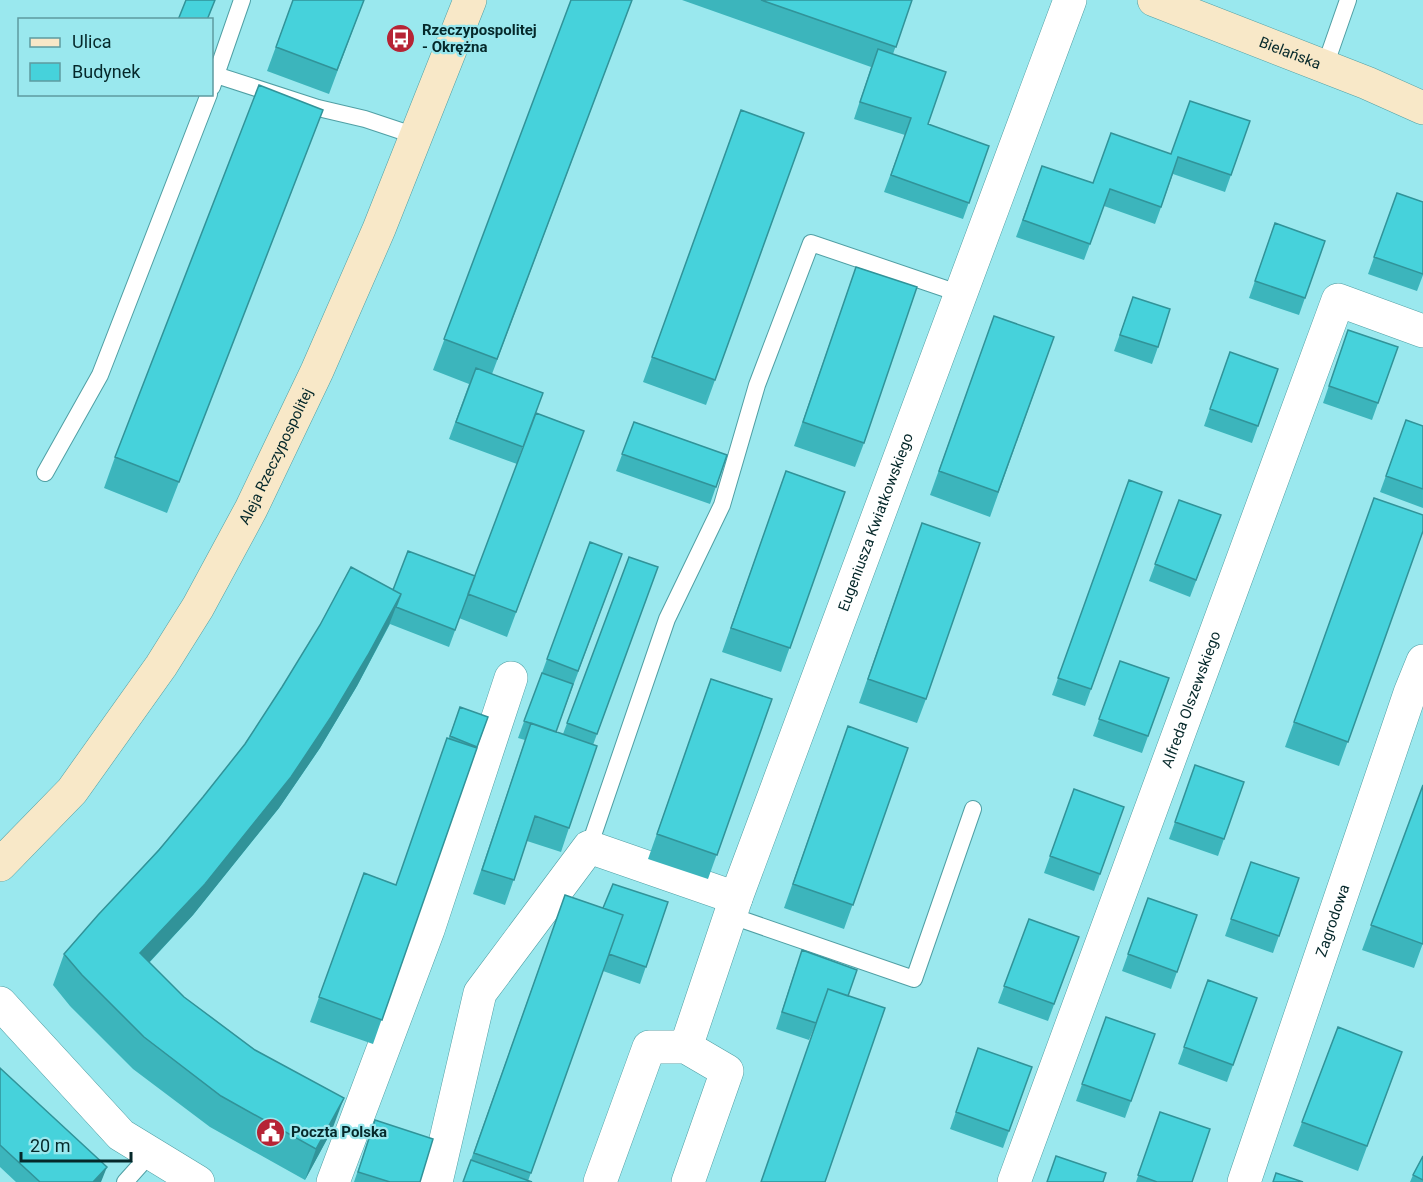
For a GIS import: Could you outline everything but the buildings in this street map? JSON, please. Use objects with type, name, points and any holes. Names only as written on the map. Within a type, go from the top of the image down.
[{"type":"street","name":"Aleja Rzeczypospolitej","points":[[0,865],[72,791],[161,666],[198,607],[251,509],[317,371],[379,230],[470,0]]},
{"type":"street","name":"Eugeniusza Kwiatkowskiego","points":[[686,1047],[732,907],[1070,0]]},
{"type":"street","name":"Bielańska","points":[[1154,0],[1325,66],[1423,108]]},
{"type":"street","name":"Alfreda Olszewskiego","points":[[1014,1182],[1338,300],[1423,331]]},
{"type":"street","name":"Zagrodowa","points":[[1244,1182],[1410,693],[1423,661]]},
{"type":"street","points":[[333,1182],[428,930],[511,678]]},
{"type":"street","points":[[436,1182],[480,993],[589,846],[732,907]]},
{"type":"street","points":[[0,1003],[121,1135],[198,1182]]},
{"type":"street","points":[[600,1182],[649,1047],[686,1047],[727,1071],[688,1182]]},
{"type":"lane","points":[[243,0],[214,81],[364,119],[416,136]]},
{"type":"lane","points":[[1325,66],[1348,0]]},
{"type":"lane","points":[[45,473],[100,375],[208,96]]},
{"type":"lane","points":[[589,846],[667,619],[722,505],[757,385],[811,243],[961,294]]},
{"type":"lane","points":[[732,907],[914,979],[973,809]]},
{"type":"lane","points":[[125,1182],[151,1153]]},
{"type":"place","name":"Rzeczypospolitej - Okrężna","points":[[401,39]]},
{"type":"place","name":"Poczta Polska","points":[[270,1132]]}]
